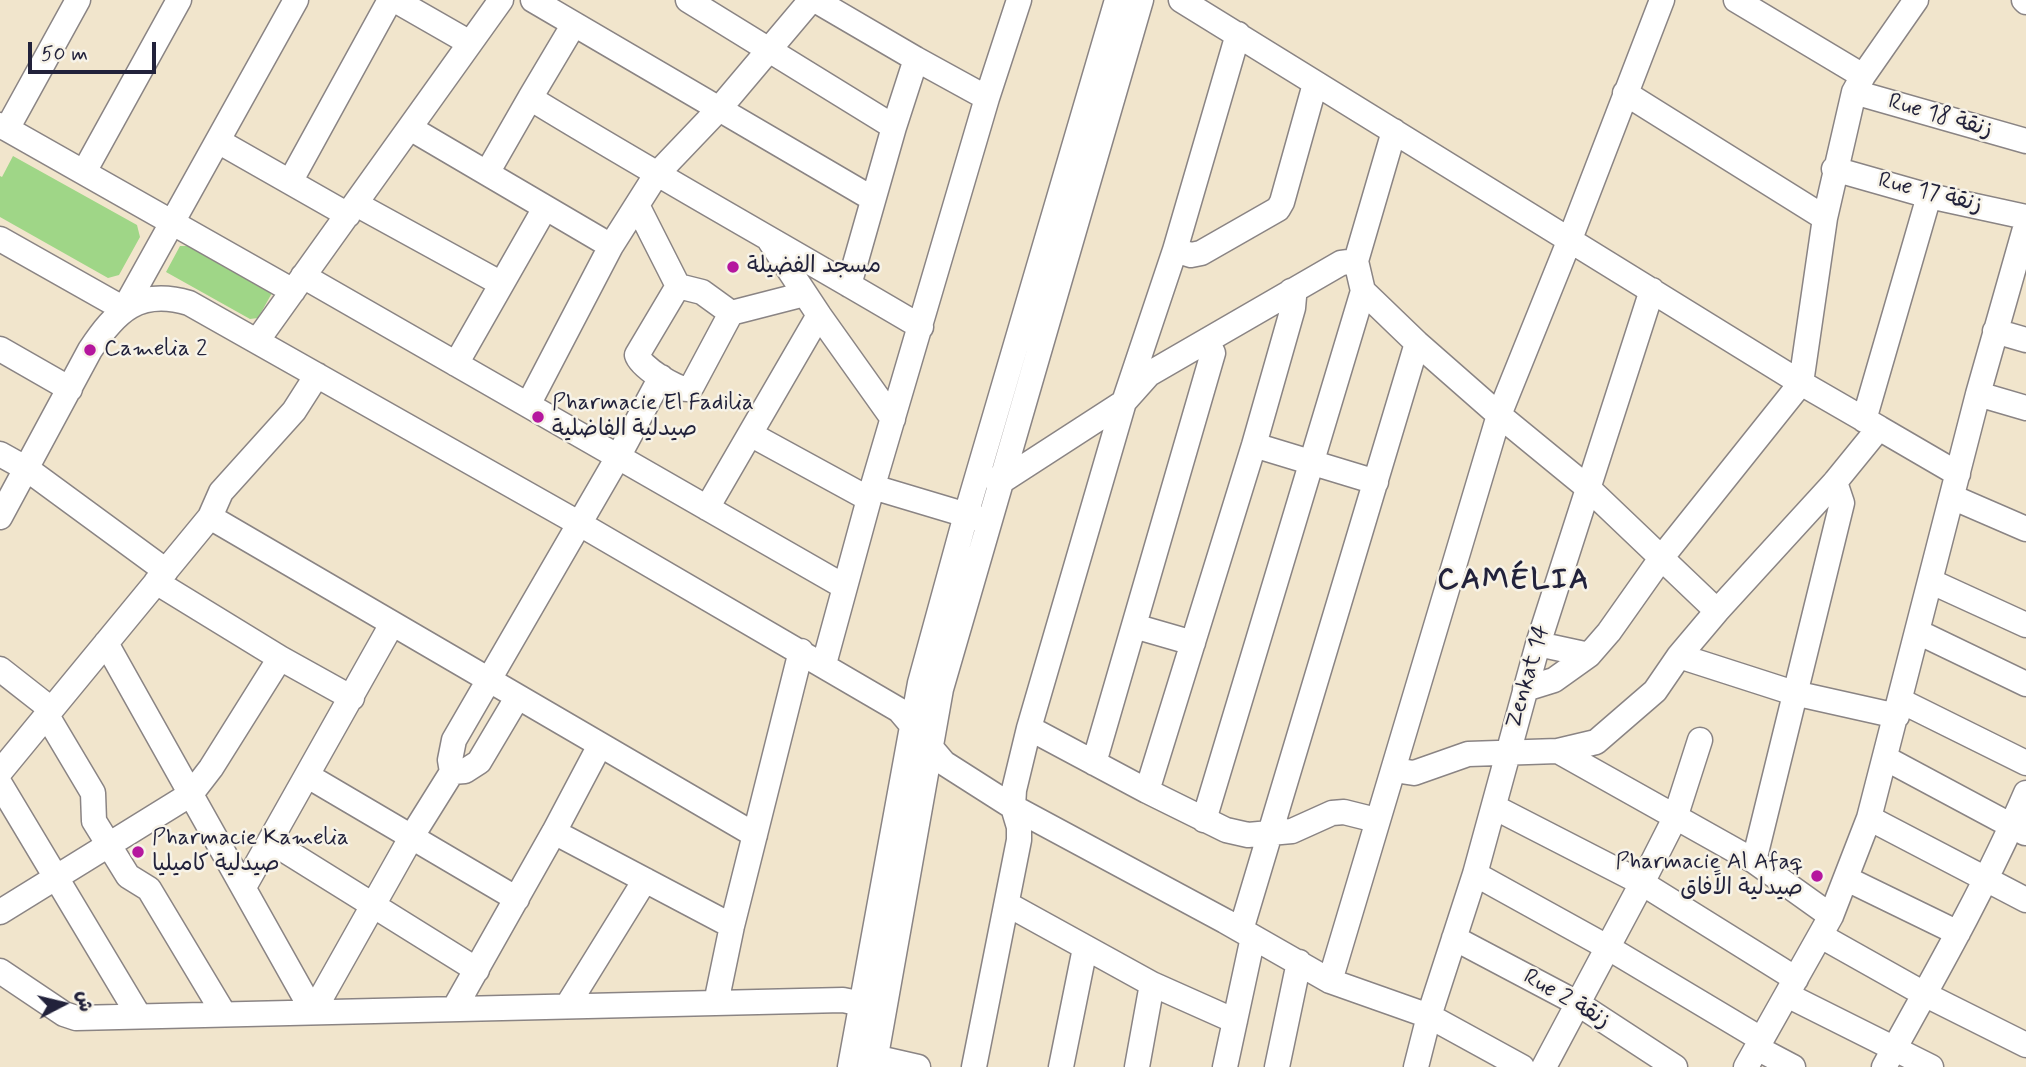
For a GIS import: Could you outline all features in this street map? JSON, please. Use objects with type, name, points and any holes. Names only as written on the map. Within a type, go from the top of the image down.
[{"type":"street","points":[[78,0],[4,127],[172,222],[456,364],[845,587]]},
{"type":"street","points":[[84,172],[179,0]]},
{"type":"street","points":[[0,517],[106,326],[124,309],[296,0]]},
{"type":"street","points":[[290,182],[390,0]]},
{"type":"street","points":[[395,0],[470,43]]},
{"type":"street","points":[[257,341],[501,0]]},
{"type":"street","points":[[533,0],[873,199]]},
{"type":"street","points":[[688,0],[894,127]]},
{"type":"street","points":[[528,405],[611,246],[656,175],[719,109],[813,0],[988,98]]},
{"type":"street","points":[[864,1061],[941,689],[990,522],[990,477],[1117,0]]},
{"type":"street","points":[[864,1061],[862,1004],[920,682],[966,515],[990,477],[1141,0]]},
{"type":"street","points":[[1181,0],[1871,424],[1955,485],[2026,529]]},
{"type":"street","points":[[1330,981],[1499,415],[1662,0]]},
{"type":"street","name":"Rue 18 زنقة","points":[[1736,0],[1858,84],[2026,142]]},
{"type":"street","points":[[1525,689],[1554,680],[1589,654],[1609,632],[1662,557],[1801,383],[1825,218],[1858,84],[1916,0]]},
{"type":"street","points":[[824,664],[1014,2]]},
{"type":"street","points":[[486,173],[574,24]]},
{"type":"street","points":[[974,1067],[1019,840],[1019,827],[1013,807],[1014,790],[1029,728],[1124,402],[1175,250],[1238,34]]},
{"type":"street","points":[[849,285],[916,60]]},
{"type":"street","points":[[1175,250],[1191,255],[1201,253],[1278,209],[1315,84]]},
{"type":"street","points":[[1625,93],[1825,218]]},
{"type":"street","points":[[530,98],[656,175],[921,327]]},
{"type":"street","points":[[410,128],[611,246]]},
{"type":"street","points":[[1204,820],[1363,291],[1356,261],[1394,131]]},
{"type":"street","points":[[218,141],[290,182],[352,209],[500,283]]},
{"type":"street","name":"Rue 17 زنقة","points":[[1835,169],[1929,196],[2026,217]]},
{"type":"street","points":[[1394,770],[1413,773],[1468,754],[1559,751],[1596,742],[1655,691],[1679,656],[1717,611],[1835,482],[1871,424],[1929,196]]},
{"type":"street","points":[[637,205],[678,286],[702,292],[731,313]]},
{"type":"street","points":[[456,364],[545,208]]},
{"type":"street","points":[[1755,1051],[1826,926],[1869,818],[1995,331],[2018,278],[2026,225]]},
{"type":"street","points":[[767,237],[893,419]]},
{"type":"street","points":[[0,239],[124,309],[151,299],[176,299],[189,303],[824,664],[899,710],[944,763],[1013,807],[1330,981],[1429,1016],[1522,1067]]},
{"type":"street","points":[[990,477],[1124,402],[1149,374],[1341,263],[1356,261]]},
{"type":"street","points":[[678,286],[637,355],[641,363],[682,390],[690,387],[731,313],[805,295]]},
{"type":"street","name":"Zenkat 14","points":[[1416,1067],[1429,1016],[1475,874],[1538,644],[1651,290]]},
{"type":"street","points":[[1147,791],[1254,444],[1293,308],[1294,298],[1291,291]]},
{"type":"street","points":[[1363,291],[1499,415],[1588,488],[1717,611]]},
{"type":"street","points":[[707,508],[819,315]]},
{"type":"street","points":[[1995,331],[2026,340]]},
{"type":"street","points":[[1094,762],[1213,353],[1207,341]]},
{"type":"street","points":[[1225,1067],[1247,934],[1268,834],[1417,343]]},
{"type":"street","points":[[0,349],[70,389]]},
{"type":"street","points":[[0,772],[210,517],[221,492],[294,411],[317,375]]},
{"type":"street","points":[[313,1012],[372,905],[452,772],[450,760],[454,740],[580,524],[661,377]]},
{"type":"street","points":[[1978,394],[2026,408]]},
{"type":"street","points":[[750,434],[871,493],[990,522]]},
{"type":"street","points":[[1254,444],[1376,482]]},
{"type":"street","points":[[0,454],[27,469],[161,576],[279,657],[352,698]]},
{"type":"street","points":[[1754,861],[1842,503],[1835,482]]},
{"type":"street","points":[[210,517],[755,835]]},
{"type":"street","points":[[1932,582],[2026,625]]},
{"type":"street","points":[[244,887],[392,624]]},
{"type":"street","points":[[1134,626],[1194,643]]},
{"type":"street","points":[[1918,632],[2026,684]]},
{"type":"street","points":[[106,643],[313,1012]]},
{"type":"street","points":[[1538,644],[1589,654]]},
{"type":"street","points":[[716,1003],[732,926],[801,651]]},
{"type":"street","points":[[1679,656],[1794,693],[1899,708],[2026,763]]},
{"type":"street","points":[[0,912],[191,794],[211,768],[279,657]]},
{"type":"street","points":[[0,669],[48,712],[93,793],[94,821],[128,876],[149,889],[224,1014]]},
{"type":"street","points":[[452,772],[465,771],[479,762],[517,698]]},
{"type":"street","points":[[1029,728],[1226,830],[1248,835],[1268,834],[1303,828],[1332,813],[1344,812],[1376,820]]},
{"type":"street","points":[[1544,1067],[1675,818],[1700,740]]},
{"type":"street","points":[[454,1009],[600,745]]},
{"type":"street","points":[[1559,751],[1754,861],[1826,926],[1926,995],[2026,1045]]},
{"type":"street","points":[[1885,758],[2019,830]]},
{"type":"street","points":[[308,776],[517,899]]},
{"type":"street","points":[[0,784],[139,1016]]},
{"type":"street","points":[[1889,1057],[1926,995],[1985,879],[2019,830],[2026,793]]},
{"type":"street","points":[[1494,807],[1642,883],[1889,1057],[1931,1067]]},
{"type":"street","points":[[1869,818],[2026,900]]},
{"type":"street","points":[[554,832],[732,926]]},
{"type":"street","points":[[270,841],[477,970]]},
{"type":"street","points":[[1475,874],[1607,947],[1755,1051],[1793,1067]]},
{"type":"street","points":[[1847,878],[1958,933]]},
{"type":"street","points":[[567,1006],[645,880]]},
{"type":"street","points":[[1007,904],[1152,984],[1234,1021]]},
{"type":"street","name":"Rue 2 زنقة","points":[[1454,938],[1577,1003],[1675,1067]]},
{"type":"street","points":[[1061,1067],[1085,948]]},
{"type":"street","points":[[1277,1067],[1299,962]]},
{"type":"street","points":[[0,971],[64,1014],[76,1018],[844,1000],[862,1004]]},
{"type":"street","points":[[1137,1067],[1152,984]]},
{"type":"street","points":[[864,1061],[918,1067]]},
{"type":"green space","points":[[13,156],[137,225],[140,237],[119,275],[108,278],[0,217],[0,176],[2,177]]},
{"type":"green space","points":[[180,246],[189,246],[272,293],[258,318],[250,319],[166,272]]},
{"type":"place","name":"مسجد الفضيلة","points":[[733,267]]},
{"type":"place","name":"Camelia 2","points":[[90,350]]},
{"type":"place","name":"Pharmacie El Fadilia صيدلية الفاضلية","points":[[538,417]]},
{"type":"place","name":"Pharmacie Kamelia صيدلية كاميليا","points":[[138,852]]},
{"type":"place","name":"Pharmacie Al Afaq صيدلية الاًفاق","points":[[1817,876]]},
{"type":"district","name":"CAMÉLIA","points":[[1514,582]]}]
